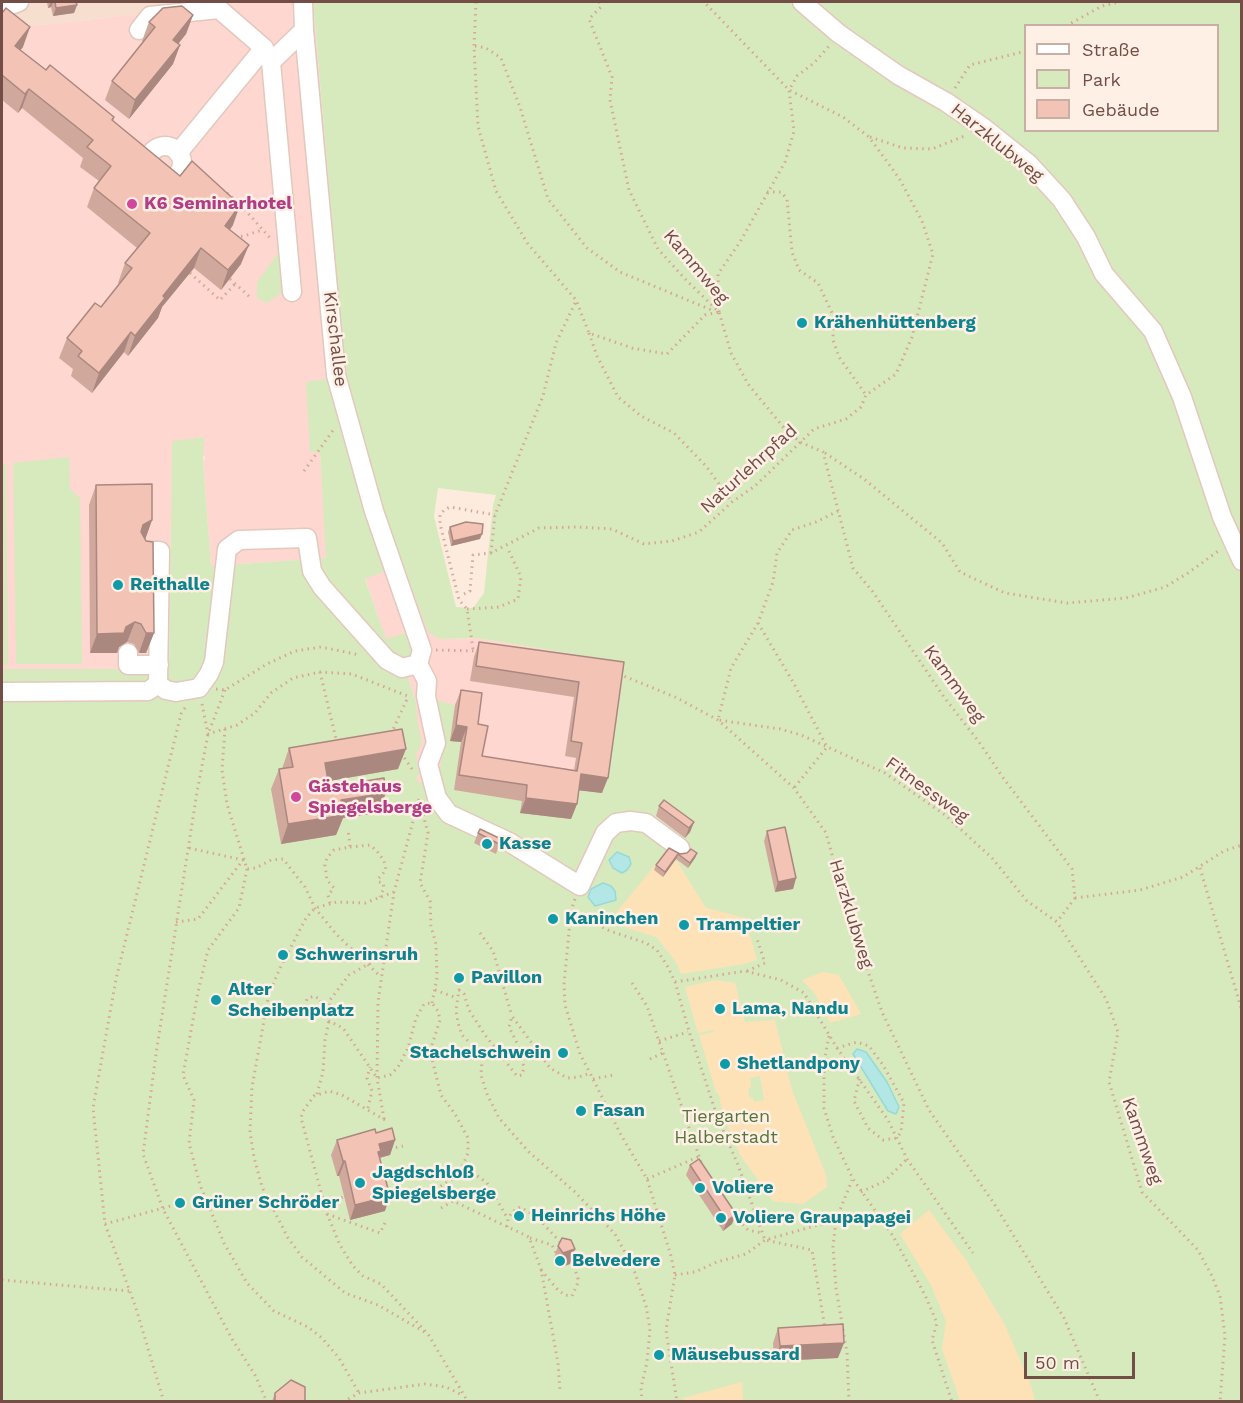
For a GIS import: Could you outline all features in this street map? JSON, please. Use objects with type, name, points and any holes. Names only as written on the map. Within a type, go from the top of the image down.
[{"type":"street","points":[[2,5],[19,2]]},
{"type":"street","name":"Kirschallee","points":[[303,2],[336,375],[374,511],[427,681],[426,696],[436,743],[433,756],[428,764],[437,798],[449,814],[509,842],[580,886]]},
{"type":"street","name":"Harzklubweg","points":[[802,2],[838,33],[898,75],[946,102],[984,128],[1029,164],[1062,200],[1086,237],[1104,274],[1153,331],[1182,397],[1222,517],[1242,561]]},
{"type":"street","points":[[139,30],[150,16],[219,9],[268,55],[292,292]]},
{"type":"street","points":[[178,153],[268,55],[304,30]]},
{"type":"street","points":[[145,551],[160,550],[152,625],[158,675],[166,690],[176,692],[199,688],[209,674],[214,662],[227,549],[238,540],[307,538],[312,571],[322,587],[387,660],[402,668],[420,657]]},
{"type":"street","points":[[128,653],[128,665],[158,675]]},
{"type":"street","points":[[2,692],[148,691],[158,675]]},
{"type":"street","points":[[580,886],[605,833],[616,823],[630,821],[646,823],[680,848]]},
{"type":"path","points":[[476,2],[474,46],[478,126],[496,191],[528,244],[576,300],[597,356],[618,397],[641,416],[674,433],[706,466],[732,502]]},
{"type":"path","name":"Kammweg","points":[[598,2],[601,7],[590,19],[612,77],[610,100],[629,190],[658,249],[719,312],[731,353],[748,384],[784,428],[800,442],[823,452],[853,568],[873,592],[944,697],[1072,869],[1075,898]]},
{"type":"path","name":"Naturlehrpfad","points":[[507,547],[539,528],[577,527],[612,530],[644,544],[672,541],[699,532],[732,502],[755,486],[814,429],[846,419],[861,407],[866,395],[896,374],[912,337],[933,254],[922,221],[899,177],[869,137],[843,117],[789,90],[704,2]]},
{"type":"path","points":[[1070,24],[1102,6],[1119,2]]},
{"type":"path","points":[[719,312],[718,274],[740,242],[785,162],[794,131],[789,90],[797,76],[814,63],[838,33]]},
{"type":"path","points":[[474,46],[486,48],[501,58],[520,107],[548,199],[587,248],[620,272],[719,312]]},
{"type":"path","points":[[946,102],[970,65],[1024,52]]},
{"type":"path","points":[[869,137],[903,148],[933,149],[970,134],[961,127]]},
{"type":"path","points":[[221,188],[239,203],[277,245]]},
{"type":"path","points":[[767,192],[781,192],[788,199],[792,252],[799,270],[818,283],[833,315],[833,340],[839,357],[866,395]]},
{"type":"path","points":[[234,237],[262,230]]},
{"type":"path","points":[[190,273],[220,300],[235,284]]},
{"type":"path","points":[[230,279],[251,298]]},
{"type":"path","points":[[491,553],[495,515],[543,396],[556,344],[576,300]]},
{"type":"path","points":[[589,333],[632,348],[668,354],[705,315],[719,312]]},
{"type":"path","points":[[304,471],[347,410]]},
{"type":"path","points":[[823,452],[864,479],[942,543],[960,572],[1005,593],[1067,603],[1126,598],[1164,586],[1188,573],[1233,542]]},
{"type":"path","points":[[473,650],[467,609],[459,600],[440,524],[440,515],[450,507],[495,515]]},
{"type":"path","points":[[718,720],[731,668],[758,623],[773,582],[777,553],[792,530],[838,511]]},
{"type":"path","points":[[464,594],[470,591],[473,555],[491,553],[507,547],[520,577],[518,599],[498,607],[467,609]]},
{"type":"path","points":[[758,623],[793,682],[827,747],[794,788]]},
{"type":"path","points":[[199,688],[225,690],[267,664],[295,651],[321,647],[387,660]]},
{"type":"path","points":[[420,657],[473,650],[484,651]]},
{"type":"path","points":[[208,734],[237,724],[255,713],[271,693],[292,678],[320,672],[352,674],[408,697],[426,696]]},
{"type":"path","points":[[320,672],[339,752]]},
{"type":"path","name":"Harzklubweg","points":[[608,672],[620,674],[675,697],[718,720],[794,788],[826,833],[851,922],[882,1012],[929,1110],[993,1202],[1064,1318],[1101,1401]]},
{"type":"path","points":[[199,688],[208,734]]},
{"type":"path","points":[[164,1401],[105,1224],[93,1108],[116,979],[181,714],[199,688]]},
{"type":"path","points":[[225,690],[208,734],[176,922],[143,1155],[163,1209],[232,1339],[255,1375],[267,1401]]},
{"type":"path","points":[[391,735],[408,697]]},
{"type":"path","name":"Fitnessweg","points":[[718,720],[780,729],[801,735],[885,773],[945,815],[992,858],[1027,901],[1057,922]]},
{"type":"path","points":[[225,729],[222,770],[226,804],[247,869],[239,908],[208,950],[198,992],[183,1076],[194,1100],[189,1143],[200,1185],[224,1243],[247,1283],[274,1311],[308,1327],[322,1338],[339,1358],[359,1393]]},
{"type":"path","points":[[398,746],[412,769]]},
{"type":"path","points":[[317,1094],[330,1091],[342,1095],[385,1120],[377,1078],[378,1002],[394,892],[419,799],[428,833],[420,883],[430,901],[431,926],[436,944],[437,978],[432,1003],[438,1011],[440,1020],[430,1051],[441,1095],[468,1138],[468,1153],[463,1165],[452,1179],[424,1197]]},
{"type":"path","points":[[348,829],[350,847]]},
{"type":"path","points":[[330,903],[328,895],[334,888],[327,880],[325,865],[327,858],[334,850],[369,845],[378,851],[386,870],[378,879],[383,883],[384,888],[380,898]]},
{"type":"path","points":[[1057,922],[1075,898],[1140,890],[1183,877],[1224,851],[1242,845]]},
{"type":"path","points":[[189,848],[243,860]]},
{"type":"path","points":[[247,869],[256,868],[271,860],[284,859],[305,887],[315,908],[336,934],[381,977]]},
{"type":"path","points":[[176,922],[198,919],[243,860]]},
{"type":"path","points":[[1200,868],[1242,1011]]},
{"type":"path","points":[[580,886],[571,911],[564,984],[565,1005],[580,1054],[621,1135],[647,1179],[671,1256],[675,1275],[666,1330],[677,1401]]},
{"type":"path","points":[[394,892],[365,903],[330,903],[315,908],[306,918],[269,993],[252,1087],[250,1132],[262,1187],[288,1238],[302,1257],[345,1293],[378,1305],[428,1334]]},
{"type":"path","points":[[571,911],[610,931],[646,943],[657,950],[668,967],[675,982],[717,1116],[738,1165],[765,1240]]},
{"type":"path","name":"Kammweg","points":[[1057,922],[1106,999],[1118,1032],[1109,1082],[1142,1192],[1198,1250],[1220,1296],[1225,1336],[1220,1401]]},
{"type":"path","points":[[480,933],[493,951],[512,1016],[550,1068],[567,1077],[590,1074]]},
{"type":"path","points":[[675,982],[745,971],[765,963],[756,936]]},
{"type":"path","points":[[384,955],[349,975],[330,999],[323,1072],[317,1094],[303,1111],[302,1118],[327,1214],[340,1245],[353,1266],[363,1276],[381,1284],[428,1334],[468,1401]]},
{"type":"path","points":[[745,971],[781,980],[804,993],[837,1048],[860,1077],[888,1120],[907,1159],[973,1253]]},
{"type":"path","points":[[632,984],[647,1005],[703,1167]]},
{"type":"path","points":[[435,990],[457,998]]},
{"type":"path","points":[[512,1016],[509,1027],[517,1043],[524,1067],[522,1076],[517,1076],[485,1035],[469,1010],[464,994],[459,990],[456,1010],[462,1035],[482,1060],[481,1075],[487,1094],[499,1118],[529,1152],[575,1192],[615,1233],[633,1268],[646,1306],[650,1329],[647,1362],[641,1388],[642,1401]]},
{"type":"path","points":[[320,1008],[316,1013],[308,1010],[305,1005],[308,999],[314,996],[321,1000],[320,1008],[329,1021],[343,1028],[377,1078]]},
{"type":"path","points":[[377,1078],[390,1075],[398,1067],[408,1047],[416,1018],[424,1004],[432,1003]]},
{"type":"path","points":[[659,1041],[689,1031]]},
{"type":"path","points":[[830,1034],[824,1062],[824,1108],[833,1137],[853,1179],[893,1236],[925,1295],[937,1323],[932,1340],[952,1401]]},
{"type":"path","points":[[837,1048],[857,1042],[869,1046],[883,1065],[904,1103],[901,1132],[897,1138],[883,1140],[868,1128],[854,1101],[860,1077]]},
{"type":"path","points":[[650,1059],[663,1053]]},
{"type":"path","points":[[367,1109],[372,1091],[367,1078],[370,1067]]},
{"type":"path","points":[[593,1079],[613,1075]]},
{"type":"path","points":[[717,1116],[732,1114]]},
{"type":"path","points":[[386,1145],[388,1151],[403,1146]]},
{"type":"path","points":[[647,1179],[698,1157]]},
{"type":"path","points":[[861,1192],[885,1181],[907,1159]]},
{"type":"path","points":[[463,1165],[487,1184],[508,1219]]},
{"type":"path","points":[[849,1401],[847,1353],[836,1288],[833,1247],[836,1220],[853,1179]]},
{"type":"path","points":[[324,1203],[344,1197]]},
{"type":"path","points":[[441,1208],[453,1202],[529,1237],[552,1245],[557,1255]]},
{"type":"path","points":[[105,1224],[178,1204]]},
{"type":"path","points":[[507,1227],[512,1212],[520,1207],[537,1217],[568,1252],[578,1279],[572,1296],[565,1295],[558,1290],[541,1269]]},
{"type":"path","points":[[731,1212],[748,1230],[762,1233]]},
{"type":"path","points":[[327,1214],[380,1233],[387,1219]]},
{"type":"path","points":[[675,1275],[695,1272],[717,1262],[746,1254],[765,1240],[836,1220]]},
{"type":"path","points":[[529,1237],[541,1269],[554,1337],[560,1390]]},
{"type":"path","points":[[765,1240],[812,1250],[825,1328],[831,1328]]},
{"type":"path","points":[[2,1280],[129,1291]]},
{"type":"path","points":[[837,1328],[843,1327]]},
{"type":"path","points":[[344,1401],[359,1393],[425,1384],[446,1387],[463,1396]]},
{"type":"shaded area","points":[[2,2],[247,2],[42,25],[2,25]]},
{"type":"shaded area","points":[[247,2],[313,2],[345,372],[439,639],[477,638],[621,662],[603,794],[454,790],[393,875],[416,702],[402,660],[407,632],[386,640],[365,578],[386,571],[331,378],[306,383],[320,453],[327,558],[211,566],[203,461],[205,457],[172,441],[169,670],[2,669],[2,25],[42,25]]},
{"type":"green space","name":"Tiergarten Halberstadt","points":[[313,2],[1241,2],[1241,1401],[2,1402],[2,669],[169,669],[172,441],[204,437],[203,461],[211,566],[326,558],[320,453],[310,452],[306,382],[331,378],[386,571],[365,579],[386,639],[407,632],[414,653],[410,659],[402,660],[416,702],[422,743],[416,756],[419,773],[416,781],[440,787],[443,747],[436,702],[440,701],[455,705],[451,740],[461,742],[460,751],[576,790],[603,793],[621,662],[477,638],[439,639],[428,632],[382,508],[345,372]],"holes":[[[438,488],[496,495],[484,593],[473,608],[456,607],[434,516]]]},
{"type":"green space","points":[[278,253],[282,255],[285,290],[267,303],[257,298],[257,282]]},
{"type":"green space","points":[[69,457],[70,489],[80,498],[82,664],[16,664],[13,463]]},
{"type":"green space","points":[[6,464],[8,665],[2,665],[2,465]]},
{"type":"sand","points":[[665,853],[678,863],[706,908],[745,918],[757,960],[681,974],[676,962],[656,937],[624,927],[616,913]]},
{"type":"sand","points":[[823,972],[839,975],[861,1014],[830,1023],[815,994],[802,980]]},
{"type":"sand","points":[[716,980],[735,983],[745,1022],[775,1020],[792,1090],[826,1175],[827,1187],[803,1204],[773,1201],[740,1155],[723,1115],[719,1095],[716,1092],[699,1035],[714,1032],[714,1030],[698,1033],[685,987]],"holes":[[[760,1076],[764,1100],[754,1102],[753,1098],[750,1098],[748,1089],[751,1088],[750,1078]]]},
{"type":"sand","points":[[929,1210],[966,1260],[1004,1323],[1031,1385],[1035,1401],[960,1401],[942,1349],[946,1321],[931,1285],[900,1234]]},
{"type":"sand","points":[[742,1382],[743,1401],[684,1401],[683,1398]]},
{"type":"water","points":[[617,852],[629,857],[631,864],[622,873],[613,868],[609,860]]},
{"type":"water","points":[[603,883],[611,886],[615,891],[616,900],[595,906],[588,897],[591,889]]},
{"type":"water","points":[[857,1049],[866,1052],[887,1082],[899,1107],[896,1114],[888,1111],[853,1054]]},
{"type":"building","points":[[55,2],[76,2],[77,5],[56,8]]},
{"type":"building","points":[[182,6],[193,15],[173,40],[180,45],[135,100],[112,81],[155,27],[149,22],[163,8]]},
{"type":"building","points":[[6,8],[30,27],[15,46],[46,70],[50,65],[114,117],[112,120],[180,176],[192,161],[240,205],[225,226],[249,245],[228,270],[201,248],[135,336],[131,332],[99,373],[78,356],[82,351],[67,338],[95,303],[101,307],[132,268],[125,263],[150,233],[94,188],[111,166],[87,147],[93,140],[29,89],[25,94],[2,75],[2,13]]},
{"type":"building","name":"Reithalle","points":[[152,484],[152,520],[143,525],[141,532],[146,541],[153,542],[154,633],[146,633],[141,624],[135,622],[126,627],[124,633],[97,634],[96,485]]},
{"type":"building","points":[[466,522],[483,524],[482,534],[453,541],[450,527]]},
{"type":"building","points":[[479,642],[624,662],[608,778],[581,774],[577,804],[526,798],[527,785],[459,775],[467,727],[456,725],[461,690],[482,693],[478,724],[488,726],[482,756],[577,771],[582,743],[571,741],[579,682],[476,666]]},
{"type":"building","points":[[402,729],[406,749],[325,763],[329,787],[384,778],[386,793],[341,800],[344,815],[288,824],[279,769],[293,767],[289,748]]},
{"type":"building","points":[[664,800],[694,822],[689,828],[659,806]]},
{"type":"building","points":[[785,827],[796,878],[778,882],[767,831]]},
{"type":"building","points":[[480,829],[501,839],[499,844],[478,833]]},
{"type":"building","points":[[669,848],[680,854],[687,853],[691,849],[697,853],[690,863],[678,854],[665,872],[656,865]]},
{"type":"building","points":[[392,1128],[395,1140],[379,1144],[381,1151],[378,1152],[390,1196],[355,1205],[345,1161],[343,1161],[337,1140],[375,1129],[376,1133]]},
{"type":"building","points":[[699,1159],[736,1214],[727,1221],[690,1165]]},
{"type":"building","points":[[562,1238],[571,1240],[575,1249],[563,1253],[558,1246]]},
{"type":"building","points":[[843,1324],[844,1343],[780,1346],[778,1328]]},
{"type":"building","points":[[291,1380],[305,1387],[305,1401],[275,1401],[275,1393]]},
{"type":"place","name":"K6 Seminarhotel","points":[[132,204]]},
{"type":"place","name":"Krähenhüttenberg","points":[[802,323]]},
{"type":"place","name":"Reithalle","points":[[118,585]]},
{"type":"place","name":"Gästehaus Spiegelsberge","points":[[296,797]]},
{"type":"place","name":"Kasse","points":[[487,844]]},
{"type":"place","name":"Kaninchen","points":[[553,919]]},
{"type":"place","name":"Trampeltier","points":[[684,925]]},
{"type":"place","name":"Schwerinsruh","points":[[283,955]]},
{"type":"place","name":"Pavillon","points":[[459,978]]},
{"type":"place","name":"Alter Scheibenplatz","points":[[216,1000]]},
{"type":"place","name":"Lama, Nandu","points":[[720,1009]]},
{"type":"place","name":"Stachelschwein","points":[[563,1053]]},
{"type":"place","name":"Shetlandpony","points":[[725,1064]]},
{"type":"place","name":"Fasan","points":[[581,1111]]},
{"type":"place","name":"Jagdschloß Spiegelsberge","points":[[360,1183]]},
{"type":"place","name":"Voliere","points":[[700,1188]]},
{"type":"place","name":"Grüner Schröder","points":[[180,1203]]},
{"type":"place","name":"Heinrichs Höhe","points":[[519,1216]]},
{"type":"place","name":"Voliere Graupapagei","points":[[721,1218]]},
{"type":"place","name":"Belvedere","points":[[560,1261]]},
{"type":"place","name":"Mäusebussard","points":[[659,1355]]}]
